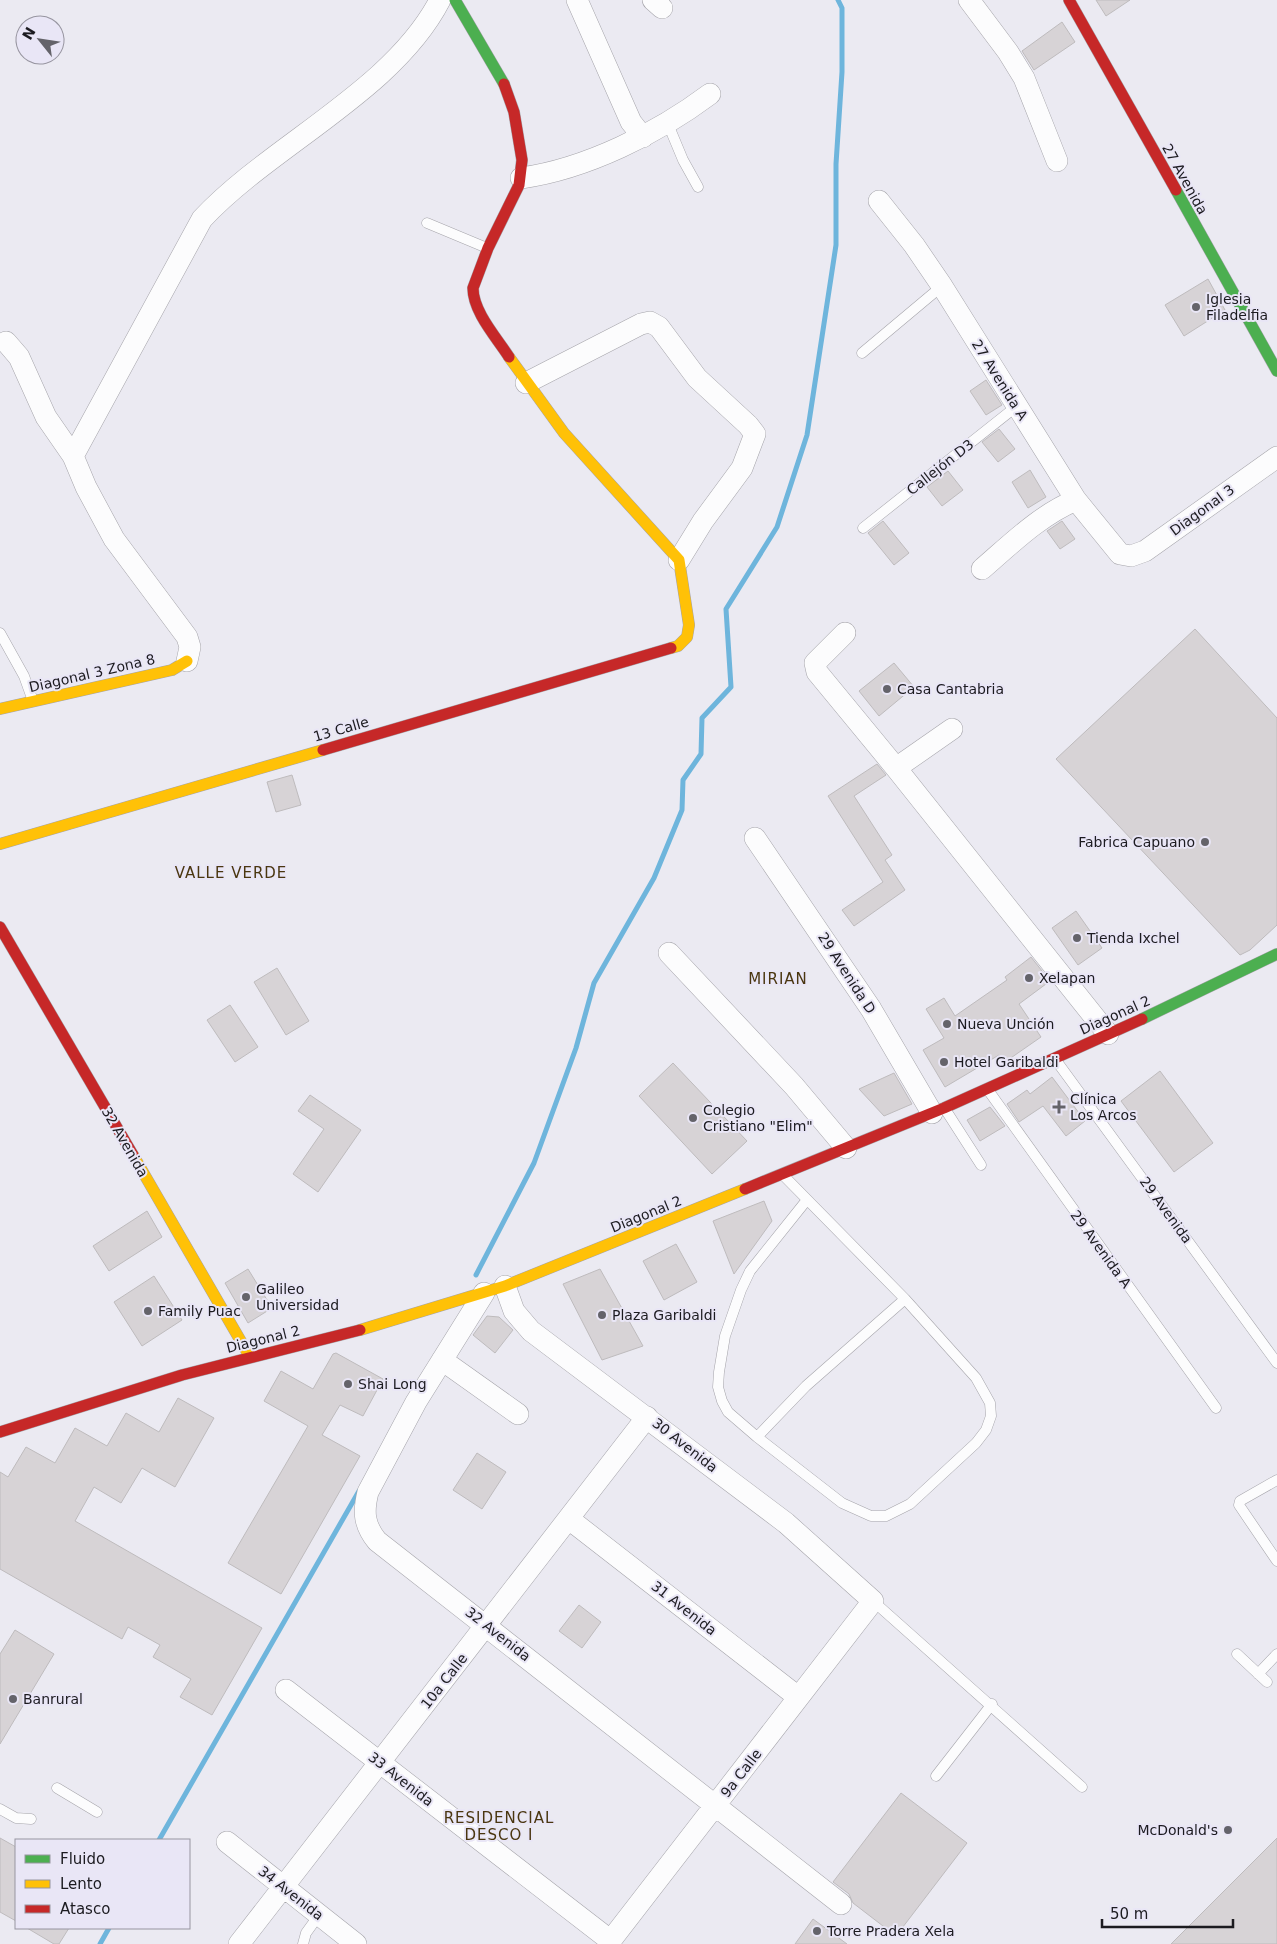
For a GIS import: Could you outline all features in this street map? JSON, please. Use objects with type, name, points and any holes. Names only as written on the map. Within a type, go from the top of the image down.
[{"type":"street","points":[[73,456],[202,219],[226,196],[360,90],[391,62],[417,35],[440,0]]},
{"type":"street","points":[[455,0],[496,67],[510,97],[520,142],[521,178],[488,248],[473,288],[473,295],[482,315],[526,383],[564,433],[679,560],[703,521],[742,468],[755,434],[748,425],[697,378],[659,327],[650,322],[641,324],[526,383]]},
{"type":"street","points":[[577,0],[631,122],[643,137]]},
{"type":"street","points":[[969,0],[1008,52],[1024,78],[1057,161]]},
{"type":"street","name":"27 Avenida","points":[[1069,0],[1277,371]]},
{"type":"street","points":[[521,178],[585,161],[643,137],[668,124],[710,94]]},
{"type":"street","name":"27 Avenida A","points":[[879,201],[914,245],[942,286],[1076,500],[1116,551],[1126,555]]},
{"type":"street","points":[[3,344],[15,350],[46,417],[73,456],[86,487],[114,539],[187,636],[190,648],[187,661]]},
{"type":"street","name":"Diagonal 3","points":[[1126,555],[1137,555],[1145,551],[1277,457]]},
{"type":"street","points":[[982,569],[1031,527],[1056,509],[1076,500]]},
{"type":"street","name":"13 Calle","points":[[0,844],[678,646],[687,637],[689,626],[679,560]]},
{"type":"street","points":[[845,633],[814,665],[817,672],[1108,1034]]},
{"type":"street","name":"Diagonal 3 Zona 8","points":[[0,710],[172,670],[187,661]]},
{"type":"street","points":[[896,768],[952,730]]},
{"type":"street","name":"29 Avenida D","points":[[755,838],[938,1110]]},
{"type":"street","name":"32 Avenida","points":[[0,927],[250,1357]]},
{"type":"street","points":[[670,954],[794,1086],[846,1148]]},
{"type":"street","name":"Diagonal 2","points":[[0,1432],[182,1375],[351,1333],[504,1286],[987,1089],[1189,998],[1277,954]]},
{"type":"street","name":"30 Avenida","points":[[504,1286],[514,1311],[531,1331],[786,1523],[873,1601]]},
{"type":"street","name":"32 Avenida","points":[[484,1293],[442,1360],[368,1492],[365,1521],[377,1542],[487,1625],[841,1904]]},
{"type":"street","points":[[442,1360],[518,1414]]},
{"type":"street","name":"10a Calle","points":[[239,1944],[570,1519],[647,1417]]},
{"type":"street","name":"31 Avenida","points":[[570,1519],[798,1697]]},
{"type":"street","name":"9a Calle","points":[[610,1942],[873,1601]]},
{"type":"street","name":"33 Avenida","points":[[286,1690],[610,1942]]},
{"type":"street","name":"34 Avenida","points":[[227,1842],[356,1944]]},
{"type":"lane","points":[[668,124],[683,160],[698,187]]},
{"type":"lane","points":[[427,223],[488,248]]},
{"type":"lane","points":[[862,353],[942,286]]},
{"type":"lane","name":"Callejón D3","points":[[864,528],[1016,406]]},
{"type":"lane","points":[[0,633],[24,676],[34,702]]},
{"type":"lane","name":"29 Avenida","points":[[1054,1058],[1277,1363]]},
{"type":"lane","name":"29 Avenida A","points":[[987,1089],[1216,1408]]},
{"type":"lane","points":[[938,1110],[981,1165]]},
{"type":"lane","points":[[782,1174],[806,1201],[905,1299],[985,1391],[990,1403],[991,1416],[986,1430],[976,1443],[910,1504],[886,1516],[871,1516],[842,1503],[728,1412],[718,1387],[725,1336],[732,1310],[750,1271],[806,1201]]},
{"type":"lane","points":[[757,1437],[806,1386],[905,1299]]},
{"type":"lane","points":[[1276,1484],[1240,1501],[1238,1505],[1277,1561]]},
{"type":"lane","points":[[873,1601],[992,1704],[1082,1787]]},
{"type":"lane","points":[[1237,1654],[1267,1682]]},
{"type":"lane","points":[[1258,1674],[1277,1654]]},
{"type":"lane","points":[[936,1776],[992,1704]]},
{"type":"lane","points":[[57,1788],[97,1812]]},
{"type":"lane","points":[[0,1808],[16,1818],[31,1819]]},
{"type":"lane","points":[[303,1944],[306,1933],[319,1915]]},
{"type":"building","points":[[1096,0],[1130,0],[1106,16]]},
{"type":"building","points":[[1062,22],[1075,42],[1034,70],[1022,51]]},
{"type":"building","name":"Iglesia Filadelfia","points":[[1208,279],[1225,310],[1184,336],[1165,305]]},
{"type":"building","points":[[986,380],[1002,405],[986,415],[970,391]]},
{"type":"building","points":[[999,429],[1015,449],[998,462],[982,442]]},
{"type":"building","points":[[1030,470],[1046,497],[1028,508],[1012,482]]},
{"type":"building","points":[[948,471],[963,490],[942,506],[927,487]]},
{"type":"building","points":[[883,521],[909,553],[894,565],[868,533]]},
{"type":"building","points":[[1062,521],[1075,539],[1060,549],[1047,531]]},
{"type":"building","name":"Fabrica Capuano","points":[[1195,629],[1277,718],[1277,925],[1250,950],[1240,955],[1056,759]]},
{"type":"building","name":"Casa Cantabria","points":[[894,663],[914,687],[879,716],[859,691]]},
{"type":"building","points":[[877,764],[886,775],[854,796],[892,855],[885,860],[905,890],[854,926],[842,910],[883,882],[828,796]]},
{"type":"building","points":[[292,775],[301,805],[276,812],[267,782]]},
{"type":"building","name":"Tienda Ixchel","points":[[1076,911],[1102,948],[1078,965],[1052,928]]},
{"type":"building","points":[[1031,957],[1050,981],[1019,1004],[1041,1037],[1005,1062],[999,1055],[945,1087],[923,1050],[944,1038],[926,1009],[944,998],[955,1016],[1007,980],[1005,977]]},
{"type":"building","points":[[277,968],[309,1021],[286,1035],[254,982]]},
{"type":"building","points":[[230,1005],[258,1047],[235,1062],[207,1020]]},
{"type":"building","name":"Colegio Cristiano \"Elim\"","points":[[673,1063],[747,1141],[712,1174],[639,1096]]},
{"type":"building","points":[[1160,1071],[1213,1143],[1174,1172],[1121,1101]]},
{"type":"building","points":[[894,1073],[912,1104],[884,1116],[859,1089]]},
{"type":"building","name":"Clínica Los Arcos","points":[[1052,1077],[1085,1121],[1066,1136],[1043,1106],[1019,1122],[1007,1104],[1027,1090],[1030,1094]]},
{"type":"building","points":[[310,1095],[361,1130],[318,1192],[293,1174],[324,1129],[298,1111]]},
{"type":"building","points":[[990,1107],[1005,1126],[980,1141],[967,1120]]},
{"type":"building","points":[[764,1201],[772,1221],[734,1274],[713,1221]]},
{"type":"building","points":[[147,1211],[162,1237],[109,1271],[93,1246]]},
{"type":"building","points":[[676,1244],[697,1282],[664,1300],[643,1261]]},
{"type":"building","name":"Galileo Universidad","points":[[248,1269],[272,1308],[248,1323],[225,1283]]},
{"type":"building","name":"Plaza Garibaldi","points":[[600,1269],[643,1346],[602,1360],[563,1284]]},
{"type":"building","name":"Family Puac","points":[[154,1276],[182,1320],[142,1346],[114,1302]]},
{"type":"building","points":[[487,1316],[499,1317],[513,1330],[495,1353],[473,1335]]},
{"type":"building","points":[[336,1353],[383,1379],[363,1416],[340,1405],[322,1435],[360,1456],[281,1594],[228,1563],[308,1426],[264,1401],[281,1371],[313,1389],[333,1354]]},
{"type":"building","points":[[178,1398],[214,1418],[175,1487],[142,1468],[121,1503],[94,1487],[75,1521],[262,1628],[212,1715],[180,1697],[191,1679],[153,1657],[160,1645],[128,1627],[122,1639],[0,1569],[0,1472],[8,1477],[26,1447],[55,1463],[75,1428],[107,1446],[126,1413],[159,1432]]},
{"type":"building","points":[[477,1453],[506,1472],[482,1509],[453,1490]]},
{"type":"building","points":[[579,1605],[601,1622],[582,1648],[559,1631]]},
{"type":"building","name":"Banrural","points":[[15,1630],[54,1654],[0,1744],[0,1654]]},
{"type":"building","points":[[901,1793],[967,1843],[896,1936],[853,1903],[849,1894],[833,1882]]},
{"type":"building","points":[[0,1838],[15,1846],[15,1920],[0,1912]]},
{"type":"building","points":[[1277,1838],[1277,1944],[1171,1944]]},
{"type":"building","name":"Torre Pradera Xela","points":[[813,1919],[847,1944],[795,1944]]},
{"type":"building","points":[[29,1929],[68,1929],[59,1944],[54,1944]]},
{"type":"waterway","points":[[476,1275],[534,1163],[576,1048],[594,983],[654,878],[682,810],[683,780],[701,754],[702,718],[731,687],[726,609],[777,527],[807,435],[836,245],[836,164],[842,72],[842,8],[838,0]]},
{"type":"waterway","points":[[160,1839],[359,1491]]},
{"type":"waterway","points":[[100,1944],[108,1929]]},
{"type":"traffic: fast","points":[[455,0],[504,84]]},
{"type":"traffic: fast","points":[[1176,190],[1277,371]]},
{"type":"traffic: fast","points":[[1142,1019],[1277,954]]},
{"type":"traffic: slow","points":[[509,357],[564,433],[679,560],[689,625],[687,637],[678,646],[671,648]]},
{"type":"traffic: slow","points":[[0,709],[172,670],[187,661]]},
{"type":"traffic: slow","points":[[0,844],[323,750]]},
{"type":"traffic: slow","points":[[133,1155],[250,1357]]},
{"type":"traffic: slow","points":[[360,1330],[505,1286],[745,1189]]},
{"type":"traffic: jam","points":[[1069,0],[1176,190]]},
{"type":"traffic: jam","points":[[504,84],[514,112],[522,160],[519,185],[488,248],[473,288],[474,297],[481,315],[509,357]]},
{"type":"traffic: jam","points":[[323,750],[671,648]]},
{"type":"traffic: jam","points":[[0,927],[133,1155]]},
{"type":"traffic: jam","points":[[745,1189],[944,1108],[1142,1019]]},
{"type":"traffic: jam","points":[[0,1432],[182,1375],[360,1330]]},
{"type":"place","name":"Iglesia Filadelfia","points":[[1196,307]]},
{"type":"place","name":"Casa Cantabria","points":[[887,689]]},
{"type":"place","name":"Fabrica Capuano","points":[[1205,842]]},
{"type":"place","name":"Tienda Ixchel","points":[[1077,938]]},
{"type":"place","name":"Xelapan","points":[[1029,978]]},
{"type":"place","name":"Nueva Unción","points":[[947,1024]]},
{"type":"place","name":"Hotel Garibaldi","points":[[944,1062]]},
{"type":"place","name":"Clínica Los Arcos","points":[[1059,1107]]},
{"type":"place","name":"Colegio Cristiano \"Elim\"","points":[[693,1118]]},
{"type":"place","name":"Galileo Universidad","points":[[246,1297]]},
{"type":"place","name":"Family Puac","points":[[148,1311]]},
{"type":"place","name":"Plaza Garibaldi","points":[[602,1315]]},
{"type":"place","name":"Shai Long","points":[[348,1384]]},
{"type":"place","name":"Banrural","points":[[13,1699]]},
{"type":"place","name":"McDonald's","points":[[1228,1830]]},
{"type":"place","name":"Torre Pradera Xela","points":[[817,1931]]},
{"type":"district","name":"VALLE VERDE","points":[[231,873]]},
{"type":"district","name":"MIRIAN","points":[[778,979]]},
{"type":"district","name":"RESIDENCIAL DESCO I","points":[[499,1826]]}]
